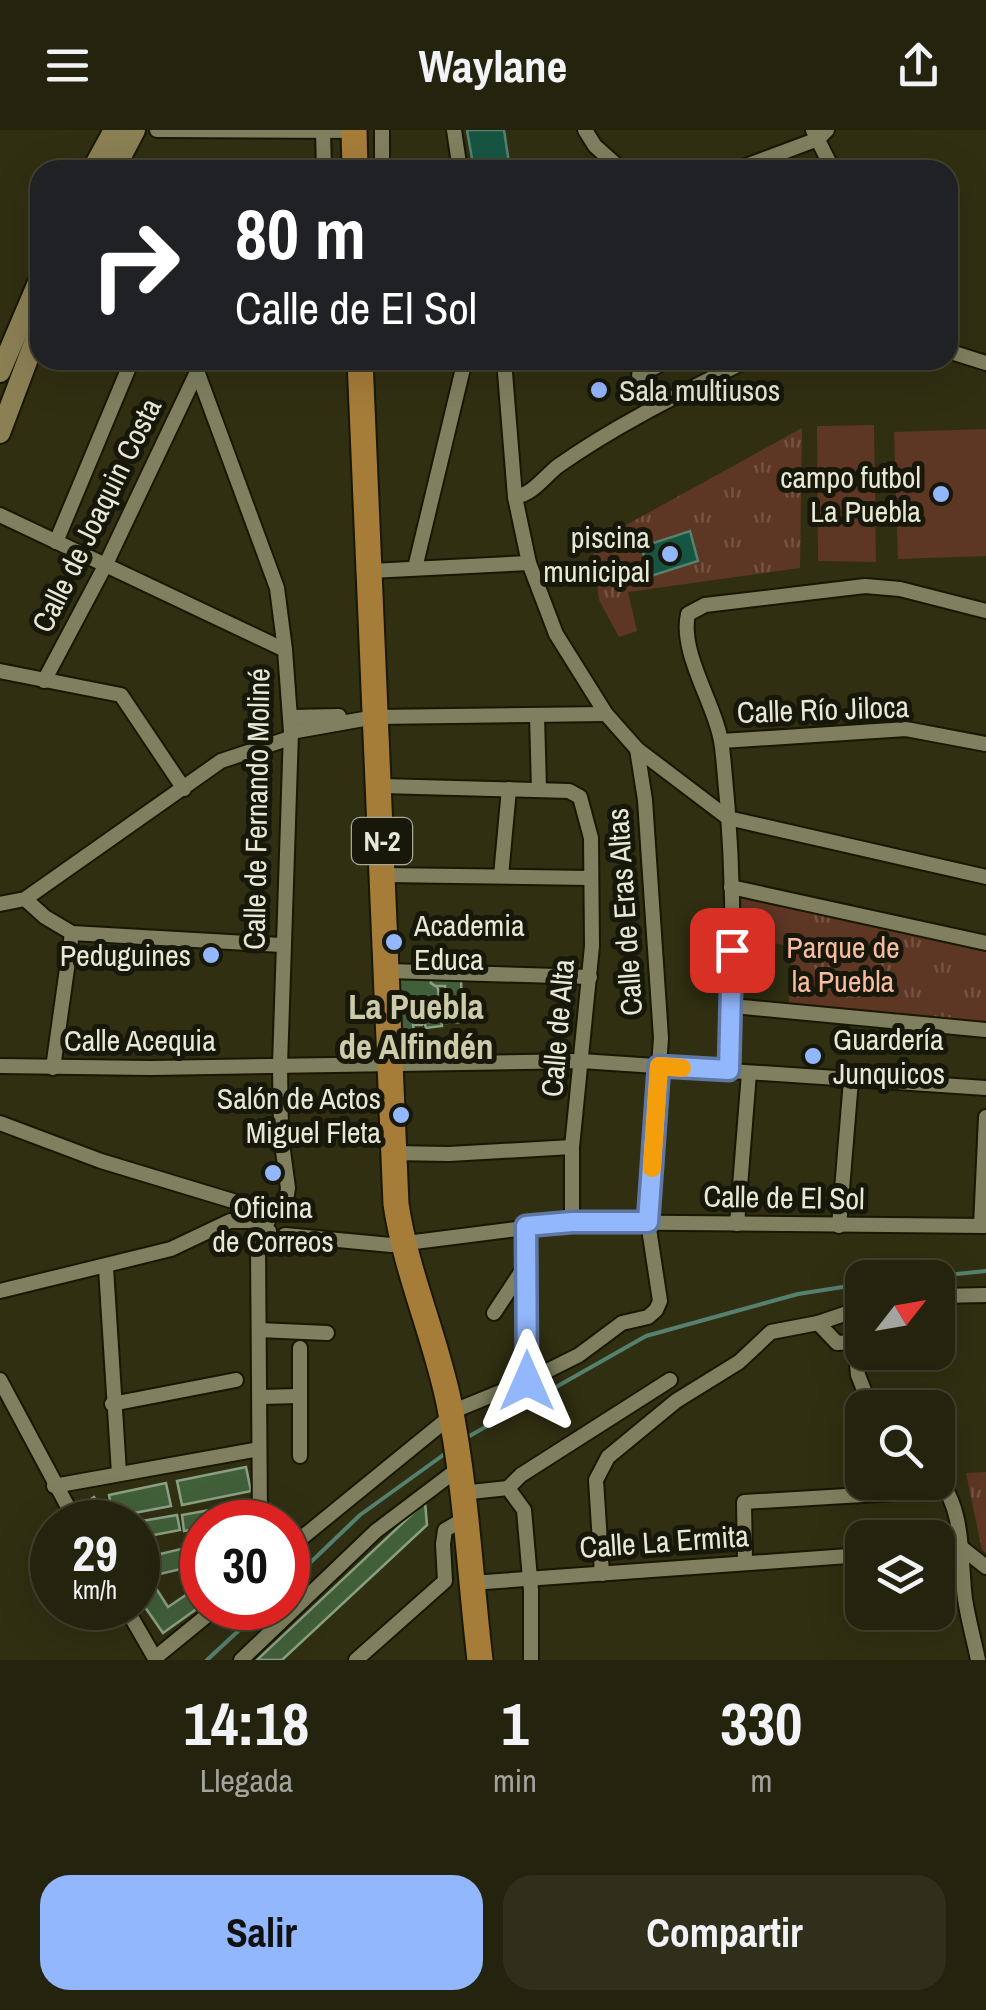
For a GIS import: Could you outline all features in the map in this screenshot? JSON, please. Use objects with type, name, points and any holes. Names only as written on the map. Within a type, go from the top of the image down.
[{"type":"highway","points":[[354,131],[355,160]]},
{"type":"highway","name":"N-2","points":[[360,370],[370,570],[365,718],[379,782],[393,1153],[402,1244],[439,1362],[452,1422],[480,1660]]},
{"type":"street","points":[[121,160],[135,130]]},
{"type":"street","points":[[382,130],[382,160]]},
{"type":"street","points":[[454,130],[458,160]]},
{"type":"street","points":[[585,130],[594,146],[610,160]]},
{"type":"street","points":[[159,131],[354,131]]},
{"type":"street","points":[[323,131],[324,160]]},
{"type":"street","points":[[96,160],[106,132]]},
{"type":"street","points":[[758,160],[819,133],[829,160]]},
{"type":"street","points":[[0,372],[30,302]]},
{"type":"street","points":[[0,433],[30,354]]},
{"type":"street","points":[[958,354],[986,363]]},
{"type":"street","points":[[56,542],[128,370]]},
{"type":"street","name":"Calle de Joaquin Costa","points":[[44,681],[105,566],[193,370]]},
{"type":"street","name":"Calle de Fernando Moliné","points":[[196,370],[277,588],[285,650],[290,729],[280,1136],[288,1188],[273,1220]]},
{"type":"street","points":[[415,568],[463,370]]},
{"type":"street","points":[[505,370],[515,497],[529,564],[556,634],[606,714],[637,748],[728,818],[986,877]]},
{"type":"street","points":[[640,375],[650,370]]},
{"type":"street","points":[[515,497],[525,496],[556,468],[632,420],[729,370]]},
{"type":"street","points":[[0,515],[285,650]]},
{"type":"street","points":[[370,570],[529,564]]},
{"type":"street","points":[[729,1070],[731,887],[722,741],[690,648],[688,614],[705,605],[866,586],[900,589],[986,611]]},
{"type":"street","points":[[0,670],[121,695],[184,789]]},
{"type":"street","points":[[0,904],[25,899],[221,761],[290,729],[365,718],[606,714]]},
{"type":"street","points":[[379,782],[382,786],[540,790],[537,716]]},
{"type":"street","name":"Calle Río Jiloca","points":[[722,741],[906,729],[986,744]]},
{"type":"street","name":"Calle de Eras Altas","points":[[527,1381],[579,1354],[622,1323],[648,1317],[660,1301],[648,1222],[661,1038],[637,748]]},
{"type":"street","points":[[642,785],[660,769]]},
{"type":"street","points":[[501,876],[508,788]]},
{"type":"street","name":"Calle de Alta","points":[[540,790],[569,790],[580,797],[591,838],[590,977],[572,1147],[572,1222]]},
{"type":"street","points":[[384,875],[590,878]]},
{"type":"street","points":[[731,887],[986,942]]},
{"type":"street","points":[[25,899],[72,933],[282,944]]},
{"type":"street","points":[[53,1068],[72,933]]},
{"type":"street","points":[[388,972],[590,977]]},
{"type":"street","points":[[732,1006],[986,1030]]},
{"type":"street","name":"Calle Acequia","points":[[0,1066],[581,1061],[986,1088]]},
{"type":"street","points":[[737,1224],[749,1072]]},
{"type":"street","points":[[839,1226],[851,1080]]},
{"type":"street","points":[[984,1226],[986,1118]]},
{"type":"street","points":[[0,1122],[101,1160],[234,1201],[291,1226],[285,1235]]},
{"type":"street","points":[[393,1153],[572,1147]]},
{"type":"street","points":[[230,1220],[234,1201]]},
{"type":"street","points":[[0,1292],[170,1250],[230,1220],[273,1220]]},
{"type":"street","points":[[260,1500],[258,1239],[273,1220]]},
{"type":"street","name":"Calle de El Sol","points":[[273,1220],[278,1237],[402,1244],[572,1222],[984,1226]]},
{"type":"street","points":[[310,1532],[452,1422],[460,1408],[527,1381],[526,1226]]},
{"type":"street","points":[[494,1312],[527,1263]]},
{"type":"street","points":[[106,1268],[119,1473]]},
{"type":"street","points":[[955,1296],[986,1295]]},
{"type":"street","points":[[602,1574],[596,1480],[608,1457],[676,1401],[738,1362],[772,1332],[845,1314]]},
{"type":"street","points":[[818,1323],[837,1343],[855,1342],[858,1375],[864,1390]]},
{"type":"street","points":[[259,1330],[327,1333]]},
{"type":"street","points":[[300,1348],[300,1456]]},
{"type":"street","points":[[0,1380],[63,1500]]},
{"type":"street","points":[[112,1404],[236,1380]]},
{"type":"street","points":[[508,1488],[520,1476],[670,1380]]},
{"type":"street","points":[[260,1398],[300,1396]]},
{"type":"street","points":[[54,1486],[259,1450]]},
{"type":"street","points":[[356,1660],[445,1581],[443,1544],[460,1484]]},
{"type":"street","points":[[242,1660],[376,1531],[460,1484],[508,1488],[524,1510],[531,1660]]},
{"type":"street","points":[[746,1562],[744,1502],[845,1493]]},
{"type":"street","points":[[947,1500],[962,1548],[965,1598],[978,1660]]},
{"type":"street","points":[[955,1549],[962,1548],[986,1567]]},
{"type":"street","name":"Calle La Ermita","points":[[471,1583],[845,1555]]},
{"type":"street","points":[[139,1630],[156,1659],[190,1630]]},
{"type":"green space","points":[[874,425],[876,562],[818,561],[817,426]]},
{"type":"green space","points":[[802,428],[800,568],[628,592],[637,631],[619,637],[599,600],[593,554],[608,535]]},
{"type":"green space","name":"campo futbol La Puebla","points":[[986,429],[986,556],[898,559],[894,432]]},
{"type":"green space","name":"Parque de la Puebla","points":[[740,898],[986,950],[986,1024],[789,1003],[792,946],[738,939]]},
{"type":"green space","points":[[986,1472],[986,1553],[982,1550],[966,1473]]},
{"type":"shaded area","points":[[467,130],[504,130],[508,160],[472,160]]},
{"type":"shaded area","name":"piscina municipal","points":[[690,531],[698,561],[651,576],[641,547]]},
{"type":"building","points":[[398,975],[431,976],[431,983],[438,989],[442,1026],[426,1028],[424,1021],[422,1025],[413,1025],[414,1031],[399,1034],[395,993],[400,994]]},
{"type":"building","points":[[461,975],[462,1022],[446,1023],[445,986],[435,986],[431,976]]},
{"type":"building","points":[[246,1467],[251,1491],[207,1500],[181,1500],[177,1481]]},
{"type":"building","points":[[166,1483],[171,1506],[160,1508],[160,1500],[110,1500],[109,1495]]},
{"type":"building","points":[[425,1502],[427,1525],[282,1660],[257,1660],[289,1630],[310,1630],[310,1610]]},
{"type":"building","points":[[177,1515],[180,1530],[160,1534],[160,1518]]},
{"type":"building","points":[[180,1549],[180,1569],[160,1574],[160,1554]]},
{"type":"building","points":[[160,1595],[168,1607],[180,1599],[180,1621],[163,1633]]},
{"type":"waterway","points":[[955,1274],[986,1271]]},
{"type":"waterway","points":[[466,1438],[646,1336],[798,1294],[845,1287]]},
{"type":"waterway","points":[[310,1563],[360,1515],[446,1453]]},
{"type":"waterway","points":[[207,1660],[239,1630]]},
{"type":"slow traffic","points":[[652,1168],[659,1066],[682,1068]]},
{"type":"place","name":"Sala multiusos","points":[[599,390]]},
{"type":"place","name":"campo futbol La Puebla","points":[[941,494]]},
{"type":"place","name":"piscina municipal","points":[[670,554]]},
{"type":"place","name":"Academia Educa","points":[[394,942]]},
{"type":"place","name":"Peduguines","points":[[211,955]]},
{"type":"place","name":"Guardería Junquicos","points":[[813,1056]]},
{"type":"place","name":"Salón de Actos Miguel Fleta","points":[[401,1115]]},
{"type":"place","name":"Oficina de Correos","points":[[273,1173]]},
{"type":"district","name":"La Puebla de Alfindén","points":[[416,1026]]},
{"type":"route","points":[[527,1381],[526,1226],[648,1222],[659,1066],[729,1070],[732,950]]}]
